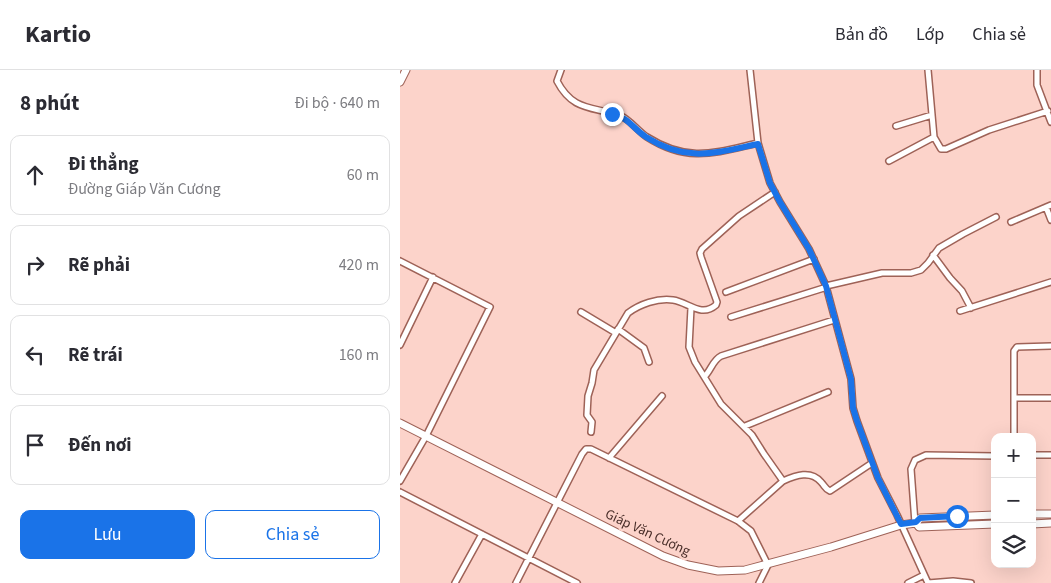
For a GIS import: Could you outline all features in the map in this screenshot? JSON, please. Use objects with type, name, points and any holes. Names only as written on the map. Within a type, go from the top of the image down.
[{"type":"street","points":[[400,82],[406,70]]},
{"type":"street","points":[[561,70],[557,81],[567,97],[574,103],[590,109],[623,116],[636,130],[648,138],[676,151],[702,155],[758,144]]},
{"type":"street","points":[[750,70],[758,144],[770,183],[814,259],[826,286],[851,379],[853,408],[878,478],[928,583],[953,580],[971,583]]},
{"type":"street","points":[[928,70],[934,137],[941,149],[946,149],[989,130],[1048,111]]},
{"type":"street","points":[[1036,70],[1037,85],[1051,122]]},
{"type":"street","points":[[896,126],[932,115]]},
{"type":"street","points":[[889,161],[934,137]]},
{"type":"street","points":[[591,432],[592,422],[587,415],[588,396],[597,364],[628,313],[636,307],[650,302],[674,300],[691,308],[704,310],[713,308],[717,302],[700,253],[702,249],[739,216],[774,192]]},
{"type":"street","points":[[1011,222],[1048,206],[1051,220]]},
{"type":"street","points":[[731,317],[826,286],[882,273],[912,273],[921,270],[939,248],[996,218]]},
{"type":"street","points":[[933,255],[962,291],[971,308]]},
{"type":"street","points":[[726,292],[814,259]]},
{"type":"street","points":[[400,261],[490,307],[426,436],[400,482]]},
{"type":"street","points":[[400,345],[433,277]]},
{"type":"street","points":[[960,311],[1051,282]]},
{"type":"street","points":[[691,308],[689,347],[695,362],[721,404],[745,426],[783,481]]},
{"type":"street","points":[[581,312],[644,348],[649,362]]},
{"type":"street","points":[[705,376],[717,358],[834,320]]},
{"type":"street","points":[[1014,433],[1014,351],[1017,346],[1051,346]]},
{"type":"street","points":[[745,426],[828,392]]},
{"type":"street","points":[[609,458],[662,396]]},
{"type":"street","points":[[1015,398],[1051,398]]},
{"type":"street","name":"Giáp Văn Cương","points":[[400,423],[663,556],[688,565],[718,571],[745,570],[768,565],[901,524],[915,523]]},
{"type":"street","points":[[516,583],[586,449],[591,449],[738,521],[751,531],[768,565],[759,583]]},
{"type":"street","points":[[991,456],[926,455],[915,460],[911,469],[915,523],[920,527],[991,524]]},
{"type":"street","points":[[1036,455],[1051,455]]},
{"type":"street","points":[[738,521],[783,481],[802,474],[812,475],[830,491],[872,463]]},
{"type":"street","points":[[400,492],[577,583]]},
{"type":"street","points":[[1036,514],[1051,514]]},
{"type":"street","points":[[915,523],[920,518],[991,515]]},
{"type":"street","points":[[1036,524],[1051,523]]},
{"type":"street","points":[[455,583],[482,534]]},
{"type":"street","points":[[908,583],[924,575]]},
{"type":"route","points":[[612,114],[623,116],[636,130],[648,138],[676,151],[690,154],[702,155],[758,144],[770,183],[809,249],[826,286],[836,328],[848,365],[853,408],[857,421],[878,478],[901,524],[916,522],[920,518],[957,516]]}]
